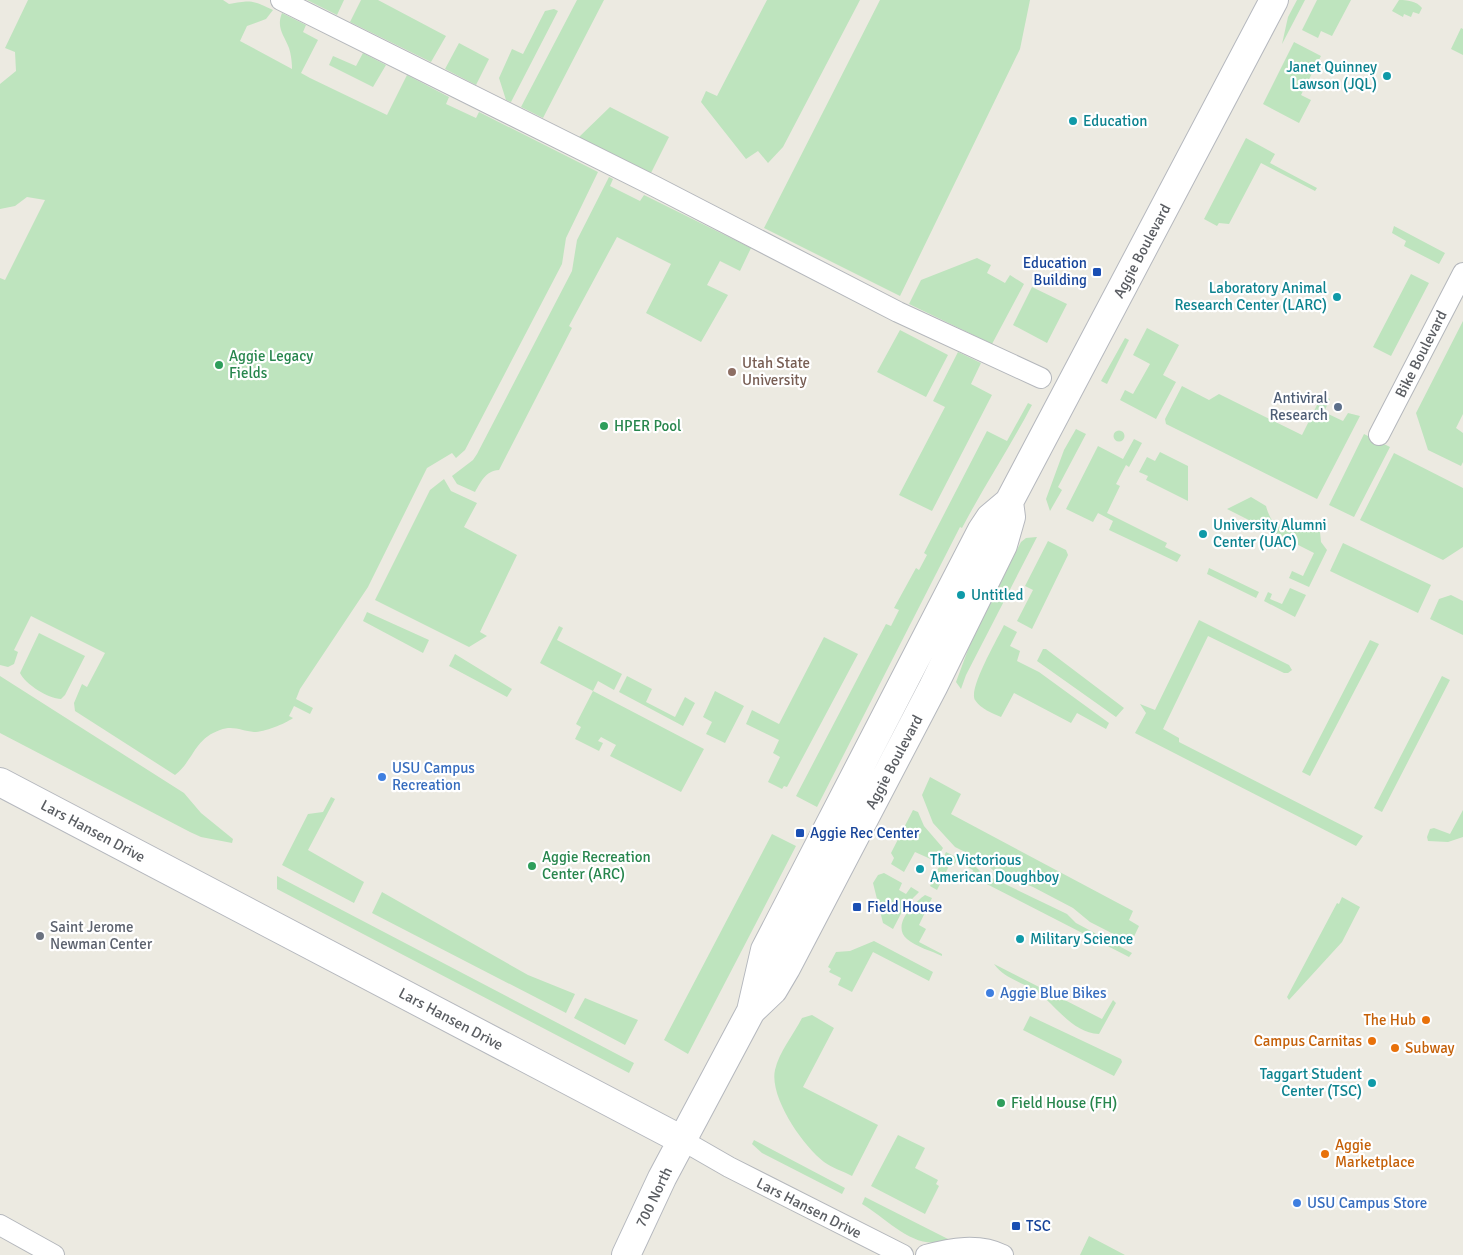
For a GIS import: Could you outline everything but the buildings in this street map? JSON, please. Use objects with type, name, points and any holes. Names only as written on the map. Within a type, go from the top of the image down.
[{"type":"street","points":[[281,0],[656,187],[898,312],[1041,378]]},
{"type":"street","name":"Aggie Boulevard","points":[[682,1140],[751,1010],[765,950],[821,839],[982,530],[990,518],[1009,502],[1274,0]]},
{"type":"street","name":"Bike Boulevard","points":[[1379,435],[1463,273]]},
{"type":"street","name":"Lars Hansen Drive","points":[[0,782],[730,1167],[903,1255]]},
{"type":"street","name":"700 North","points":[[626,1255],[682,1140]]},
{"type":"street","points":[[0,1225],[54,1255]]},
{"type":"street","points":[[926,1255],[952,1248],[993,1250],[1003,1255]]},
{"type":"green space","name":"Aggie Legacy Fields","points":[[28,0],[223,0],[229,4],[256,3],[273,10],[266,19],[247,26],[240,41],[292,69],[290,50],[281,31],[280,18],[282,13],[306,25],[303,32],[318,40],[301,73],[310,78],[387,115],[407,75],[449,97],[446,104],[476,118],[479,112],[598,172],[566,238],[562,264],[465,450],[456,458],[452,453],[427,468],[368,587],[300,689],[296,699],[313,708],[310,714],[294,706],[289,716],[293,718],[269,729],[254,732],[233,728],[211,734],[199,744],[175,775],[75,711],[74,703],[82,684],[87,687],[105,653],[31,616],[14,650],[18,652],[14,664],[8,667],[0,665],[0,278],[5,280],[45,200],[27,197],[15,206],[0,209],[0,84],[16,71],[15,52],[5,48]]},
{"type":"green space","points":[[307,0],[344,0],[337,15]]},
{"type":"green space","points":[[361,0],[378,0],[446,36],[431,62],[350,22]]},
{"type":"green space","points":[[577,0],[604,0],[543,118],[521,107]]},
{"type":"green space","points":[[767,0],[860,0],[783,147],[768,163],[758,151],[746,159],[701,102],[706,91],[717,96]]},
{"type":"green space","points":[[880,0],[1030,0],[1020,49],[900,296],[764,228]]},
{"type":"green space","points":[[1297,0],[1305,0],[1282,44],[1288,17]]},
{"type":"green space","points":[[1317,0],[1351,0],[1332,36],[1321,31],[1318,38],[1302,30]]},
{"type":"green space","points":[[1399,0],[1415,2],[1422,8],[1419,14],[1413,12],[1411,17],[1404,14],[1403,17],[1392,11]]},
{"type":"green space","points":[[554,9],[558,11],[511,102],[506,100],[499,78],[512,49],[523,54],[545,11]]},
{"type":"green space","points":[[1461,28],[1463,29],[1463,55],[1451,49]]},
{"type":"green space","points":[[1294,42],[1321,56],[1301,95],[1311,100],[1299,123],[1263,104]]},
{"type":"green space","points":[[459,43],[489,59],[476,85],[445,69]]},
{"type":"green space","points":[[363,53],[386,65],[373,87],[329,65],[333,56],[356,66]]},
{"type":"green space","points":[[610,107],[669,137],[651,173],[579,137]]},
{"type":"green space","points":[[1246,138],[1275,154],[1270,163],[1317,188],[1315,191],[1261,163],[1229,224],[1219,223],[1217,226],[1204,219]]},
{"type":"green space","points":[[609,177],[613,179],[610,186],[640,201],[644,195],[751,248],[740,271],[720,261],[707,285],[728,295],[701,342],[646,313],[671,264],[617,237],[569,326],[572,328],[499,470],[490,472],[475,492],[457,484],[452,476],[473,460],[477,454],[572,271],[577,240]]},
{"type":"green space","points":[[1394,226],[1445,253],[1439,264],[1404,246],[1406,241],[1392,233]]},
{"type":"green space","points":[[977,258],[991,265],[987,273],[1005,283],[1010,275],[1024,284],[992,344],[909,304],[921,280]]},
{"type":"green space","points":[[1411,274],[1429,283],[1391,356],[1373,347]]},
{"type":"green space","points":[[1032,287],[1067,304],[1047,343],[1013,325]]},
{"type":"green space","points":[[1463,321],[1463,414],[1456,428],[1463,433],[1463,462],[1461,466],[1428,450],[1416,413]]},
{"type":"green space","points":[[1147,328],[1179,345],[1163,375],[1176,382],[1156,419],[1120,400],[1125,390],[1133,394],[1150,364],[1133,355]]},
{"type":"green space","points":[[900,330],[948,355],[926,397],[877,372]]},
{"type":"green space","points":[[1125,338],[1129,340],[1107,384],[1101,381]]},
{"type":"green space","points":[[958,352],[981,363],[971,384],[992,395],[932,511],[899,495],[945,407],[933,401]]},
{"type":"green space","points":[[1182,386],[1209,400],[1219,394],[1302,435],[1322,395],[1330,399],[1324,412],[1343,421],[1348,413],[1360,416],[1317,499],[1166,424],[1165,419]]},
{"type":"green space","points":[[1028,403],[1032,405],[962,528],[960,527],[817,807],[796,796],[886,624],[891,626],[899,610],[894,608],[916,568],[919,570],[927,555],[924,553],[987,431],[1007,441]]},
{"type":"green space","points":[[1076,429],[1086,434],[1058,487],[1062,490],[1050,511],[1046,499],[1064,450]]},
{"type":"green space","points":[[1119,430],[1125,436],[1119,442],[1113,436]]},
{"type":"green space","points":[[1364,434],[1390,447],[1354,517],[1329,505]]},
{"type":"green space","points":[[1134,439],[1142,443],[1129,467],[1126,465],[1116,484],[1120,486],[1107,513],[1167,543],[1165,547],[1181,555],[1177,562],[1109,530],[1113,521],[1098,513],[1093,522],[1066,509],[1098,446],[1123,459]]},
{"type":"green space","points":[[1160,452],[1188,466],[1188,501],[1146,480],[1148,476],[1139,472],[1147,457],[1155,461]]},
{"type":"green space","points":[[1394,453],[1463,488],[1463,547],[1443,560],[1360,520]]},
{"type":"green space","points":[[444,479],[451,491],[477,503],[464,527],[517,555],[480,632],[487,636],[469,647],[375,600],[430,490]]},
{"type":"green space","points":[[1251,497],[1266,506],[1272,520],[1281,528],[1293,529],[1307,525],[1320,532],[1321,542],[1327,550],[1309,587],[1289,578],[1292,571],[1303,576],[1314,553],[1227,509]]},
{"type":"green space","points":[[1037,537],[966,675],[961,689],[956,682],[976,628],[1021,542],[1026,538]]},
{"type":"green space","points":[[1048,541],[1066,550],[1068,555],[1032,629],[1017,621],[1033,590],[1025,586]]},
{"type":"green space","points":[[1343,543],[1431,585],[1418,613],[1330,571]]},
{"type":"green space","points":[[1209,568],[1259,592],[1256,598],[1207,574]]},
{"type":"green space","points":[[1290,588],[1306,595],[1295,617],[1264,601],[1268,592],[1272,594],[1270,599],[1282,604]]},
{"type":"green space","points":[[1451,595],[1463,601],[1463,635],[1430,619],[1439,599]]},
{"type":"green space","points":[[367,612],[429,640],[423,653],[363,621]]},
{"type":"green space","points":[[1199,620],[1289,665],[1292,670],[1284,673],[1208,636],[1163,729],[1179,738],[1179,742],[1363,836],[1356,846],[1135,733],[1146,713],[1140,704],[1155,710]]},
{"type":"green space","points":[[1004,625],[1017,632],[1010,646],[1020,651],[1017,661],[1039,672],[1109,723],[1106,729],[1077,713],[1071,723],[1014,693],[1001,717],[977,703],[974,694],[976,685]]},
{"type":"green space","points":[[559,626],[563,628],[557,640],[622,674],[614,690],[598,681],[593,691],[540,663]]},
{"type":"green space","points":[[39,633],[85,656],[65,695],[61,699],[38,690],[27,682],[20,673]]},
{"type":"green space","points":[[824,637],[858,654],[787,787],[784,786],[782,789],[768,782],[780,757],[773,753],[779,740],[746,724],[752,710],[779,724]]},
{"type":"green space","points":[[1370,640],[1379,644],[1310,776],[1302,772]]},
{"type":"green space","points":[[1043,649],[1046,649],[1124,708],[1116,717],[1037,661]]},
{"type":"green space","points":[[455,654],[512,689],[507,697],[449,666]]},
{"type":"green space","points":[[0,676],[184,793],[201,813],[233,839],[232,843],[201,837],[190,832],[0,733]]},
{"type":"green space","points":[[627,676],[652,689],[646,702],[675,717],[685,697],[695,703],[683,726],[619,692]]},
{"type":"green space","points":[[1442,676],[1450,680],[1382,812],[1374,808]]},
{"type":"green space","points":[[593,691],[704,749],[681,792],[610,756],[616,745],[601,737],[598,741],[603,743],[599,751],[575,739],[581,727],[576,724]]},
{"type":"green space","points":[[715,691],[744,706],[725,743],[706,734],[712,722],[703,717]]},
{"type":"green space","points":[[930,777],[961,794],[951,814],[1133,911],[1129,920],[1139,926],[1131,943],[1090,922],[1073,908],[1033,887],[995,872],[983,861],[955,847],[933,823],[922,795]]},
{"type":"green space","points":[[331,797],[335,799],[308,850],[364,882],[354,903],[282,865],[308,814],[323,812]]},
{"type":"green space","points":[[913,810],[918,812],[924,826],[943,848],[935,861],[915,852],[904,872],[891,864],[894,858],[891,853]]},
{"type":"green space","points":[[1463,810],[1463,837],[1448,842],[1428,841],[1427,837],[1430,829],[1434,828],[1450,834]]},
{"type":"green space","points":[[772,834],[796,846],[688,1054],[664,1040]]},
{"type":"green space","points":[[946,852],[958,858],[953,867],[949,866],[937,890],[930,886]]},
{"type":"green space","points":[[964,860],[975,866],[982,873],[1067,914],[1076,923],[1132,953],[1129,957],[971,876],[973,870],[961,864]]},
{"type":"green space","points":[[884,873],[902,883],[899,890],[906,894],[911,887],[919,892],[905,906],[893,929],[883,923],[873,883],[878,875]]},
{"type":"green space","points":[[277,876],[634,1063],[629,1073],[277,889]]},
{"type":"green space","points":[[382,892],[528,975],[575,994],[566,1013],[372,913]]},
{"type":"green space","points":[[925,895],[932,898],[919,925],[926,929],[919,942],[942,954],[942,956],[915,944],[907,939],[903,933],[903,921],[906,915],[915,903]]},
{"type":"green space","points":[[1342,897],[1360,907],[1342,942],[1289,1000],[1287,997]]},
{"type":"green space","points":[[874,941],[933,972],[929,981],[873,952],[852,992],[838,985],[841,978],[829,972],[831,969],[828,967],[836,952],[850,951]]},
{"type":"green space","points":[[994,964],[1102,1019],[1113,1000],[1116,1003],[1099,1034],[1089,1032],[1072,1024],[1036,991],[1008,976]]},
{"type":"green space","points":[[585,998],[638,1020],[625,1045],[574,1018]]},
{"type":"green space","points":[[812,1015],[834,1028],[803,1087],[878,1125],[852,1176],[830,1166],[816,1155],[789,1120],[777,1094],[775,1070],[777,1063],[802,1018]]},
{"type":"green space","points":[[1030,1016],[1121,1059],[1122,1062],[1114,1076],[1023,1030]]},
{"type":"green space","points":[[898,1135],[925,1148],[915,1168],[938,1180],[936,1184],[939,1186],[925,1214],[871,1186]]},
{"type":"green space","points":[[754,1140],[845,1188],[842,1194],[762,1153],[752,1144]]},
{"type":"green space","points":[[865,1197],[948,1239],[925,1242],[903,1233],[862,1204]]},
{"type":"green space","points":[[1089,1236],[1125,1255],[1080,1255]]},
{"type":"place","name":"Janet Quinney Lawson (JQL)","points":[[1387,76]]},
{"type":"place","name":"Education","points":[[1073,121]]},
{"type":"place","name":"Education Building","points":[[1097,272]]},
{"type":"place","name":"Laboratory Animal Research Center (LARC)","points":[[1337,297]]},
{"type":"place","name":"Aggie Legacy Fields","points":[[219,365]]},
{"type":"place","name":"Utah State University","points":[[732,372]]},
{"type":"place","name":"Antiviral Research","points":[[1338,407]]},
{"type":"place","name":"HPER Pool","points":[[604,426]]},
{"type":"place","name":"University Alumni Center (UAC)","points":[[1203,534]]},
{"type":"place","name":"Untitled","points":[[961,595]]},
{"type":"place","name":"USU Campus Recreation","points":[[382,777]]},
{"type":"place","name":"Aggie Rec Center","points":[[800,833]]},
{"type":"place","name":"Aggie Recreation Center (ARC)","points":[[532,866]]},
{"type":"place","name":"The Victorious American Doughboy","points":[[920,869]]},
{"type":"place","name":"Field House","points":[[857,907]]},
{"type":"place","name":"Saint Jerome Newman Center","points":[[40,936]]},
{"type":"place","name":"Military Science","points":[[1020,939]]},
{"type":"place","name":"Aggie Blue Bikes","points":[[990,993]]},
{"type":"place","name":"The Hub","points":[[1426,1020]]},
{"type":"place","name":"Campus Carnitas","points":[[1372,1041]]},
{"type":"place","name":"Subway","points":[[1395,1048]]},
{"type":"place","name":"Taggart Student Center (TSC)","points":[[1372,1083]]},
{"type":"place","name":"Field House (FH)","points":[[1001,1103]]},
{"type":"place","name":"Aggie Marketplace","points":[[1325,1154]]},
{"type":"place","name":"USU Campus Store","points":[[1297,1203]]},
{"type":"place","name":"TSC","points":[[1016,1226]]}]
